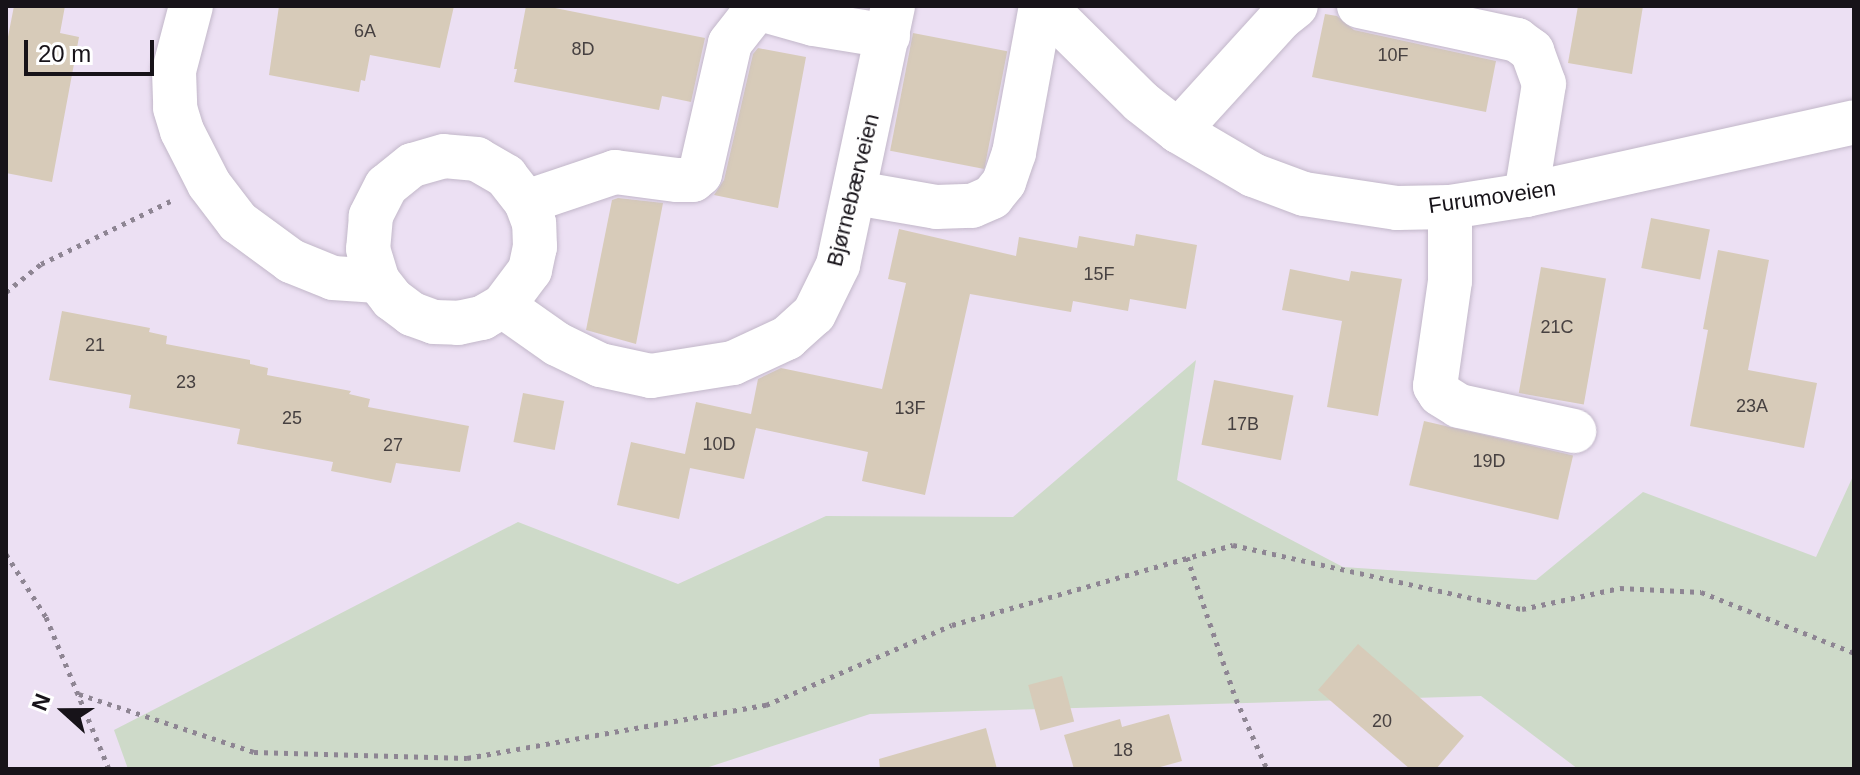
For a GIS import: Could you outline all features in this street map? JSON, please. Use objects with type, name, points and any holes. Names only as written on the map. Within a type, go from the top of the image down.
[{"type":"street","points":[[191,6],[174,71],[175,108],[182,131],[209,184],[238,222],[291,261],[333,278],[378,281]]},
{"type":"street","points":[[856,193],[936,207],[972,206],[992,197],[1004,182],[1014,153],[1042,6]]},
{"type":"street","name":"Furumoveien","points":[[1042,6],[1141,102],[1178,131],[1253,175],[1304,194],[1397,208],[1450,207],[1526,195],[1854,122]]},
{"type":"street","points":[[1178,131],[1281,18],[1296,6]]},
{"type":"street","points":[[1359,6],[1517,40],[1532,51],[1544,84],[1526,195]]},
{"type":"street","points":[[526,202],[615,172],[693,180],[705,162],[730,43],[758,7],[814,24],[890,21]]},
{"type":"street","name":"Bjørnebærveien","points":[[503,306],[557,344],[600,365],[633,374],[671,375],[733,363],[787,338],[814,314],[838,265],[856,193],[890,21]]},
{"type":"street","points":[[444,156],[477,159],[506,176],[526,202],[534,223],[535,247],[530,270],[503,306],[482,318],[458,323],[434,322],[402,307],[378,281],[368,249],[371,216],[386,186],[412,165],[444,156]]},
{"type":"street","points":[[1450,207],[1450,281],[1435,386],[1440,394],[1459,406],[1574,431]]},
{"type":"path","points":[[6,292],[41,264],[209,184]]},
{"type":"path","points":[[79,694],[254,752],[467,758],[766,705],[952,625],[1233,545],[1341,572],[1522,609],[1620,588],[1701,592],[1854,653]]},
{"type":"path","points":[[6,554],[46,617],[109,769]]},
{"type":"path","points":[[1187,557],[1236,699],[1267,769]]},
{"type":"green space","points":[[1196,360],[1177,480],[1343,567],[1536,580],[1643,492],[1816,557],[1854,474],[1854,769],[1578,769],[1481,696],[870,714],[703,769],[128,769],[114,730],[518,522],[678,584],[826,516],[1013,517]]},
{"type":"building","points":[[14,6],[65,6],[60,33],[79,37],[52,182],[6,173],[6,47]]},
{"type":"building","points":[[279,6],[454,6],[440,68],[370,55],[365,81],[361,80],[359,92],[269,75]]},
{"type":"building","points":[[526,6],[545,6],[705,38],[691,102],[662,96],[659,110],[514,82]]},
{"type":"building","points":[[1578,6],[1643,6],[1632,74],[1568,63]]},
{"type":"building","points":[[1325,14],[1337,16],[1354,30],[1496,61],[1486,112],[1312,77]]},
{"type":"building","points":[[913,33],[1007,51],[984,169],[890,151]]},
{"type":"building","points":[[758,48],[806,57],[778,208],[714,195],[724,180],[753,54]]},
{"type":"building","points":[[612,200],[663,203],[636,344],[586,330]]},
{"type":"building","points":[[1651,218],[1710,229],[1700,280],[1641,268]]},
{"type":"building","points":[[899,229],[1016,256],[1019,237],[1077,248],[1079,236],[1134,246],[1136,234],[1197,245],[1186,309],[1130,299],[1128,311],[1073,301],[1071,312],[970,294],[925,495],[862,481],[868,452],[756,428],[744,479],[690,468],[679,519],[617,505],[631,442],[685,454],[696,402],[751,414],[758,379],[781,368],[882,389],[906,283],[888,279]]},
{"type":"building","points":[[1718,250],[1769,260],[1748,370],[1817,383],[1804,448],[1690,426],[1708,330],[1703,329]]},
{"type":"building","points":[[1541,267],[1606,278],[1584,405],[1519,393]]},
{"type":"building","points":[[1290,269],[1349,281],[1351,271],[1402,279],[1378,416],[1327,407],[1342,321],[1282,310]]},
{"type":"building","points":[[62,311],[150,328],[149,332],[167,336],[166,344],[250,360],[250,364],[268,368],[267,375],[351,391],[349,394],[370,399],[368,407],[469,426],[460,472],[396,463],[391,483],[331,471],[333,462],[237,444],[240,429],[129,408],[131,395],[49,380]]},
{"type":"building","points":[[1214,380],[1294,395],[1281,460],[1201,445]]},
{"type":"building","points":[[523,393],[564,401],[555,450],[513,442]]},
{"type":"building","points":[[1424,421],[1573,455],[1558,520],[1409,485]]},
{"type":"building","points":[[1358,644],[1464,736],[1436,769],[1410,769],[1318,690]]},
{"type":"building","points":[[1062,676],[1074,721],[1040,730],[1028,685]]},
{"type":"building","points":[[1169,714],[1182,761],[1153,769],[1074,769],[1064,735],[1120,719],[1122,727]]},
{"type":"building","points":[[986,728],[997,769],[880,769],[879,759]]}]
